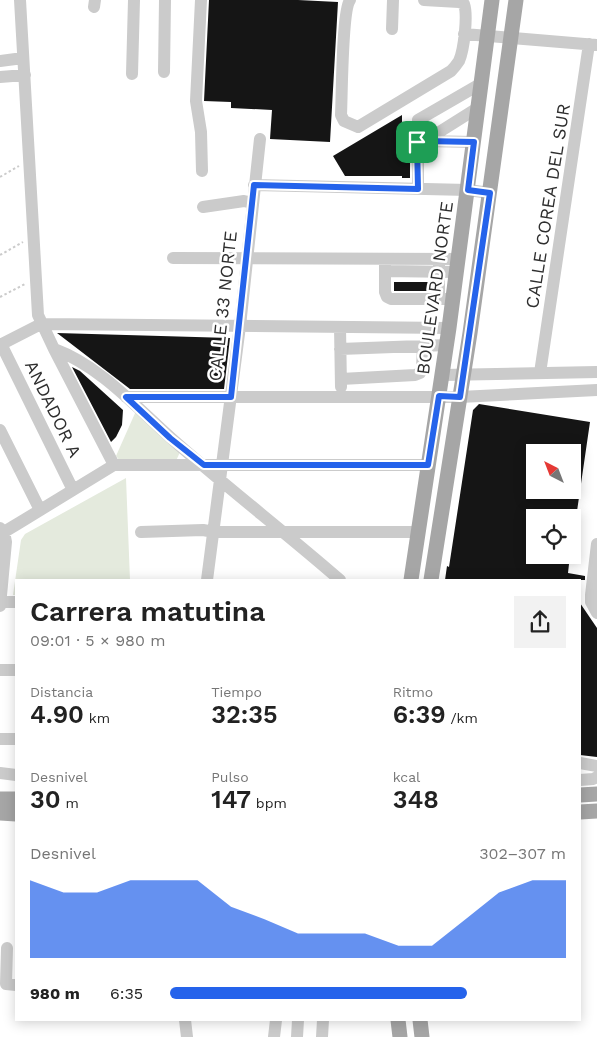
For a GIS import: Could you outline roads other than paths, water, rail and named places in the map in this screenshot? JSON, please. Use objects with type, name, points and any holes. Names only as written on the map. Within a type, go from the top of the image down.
[{"type":"main road","name":"BOULEVARD NORTE","points":[[411,579],[447,345],[449,328],[446,299],[458,265],[492,0]]},
{"type":"main road","points":[[431,579],[464,374],[516,0]]},
{"type":"main road","points":[[581,795],[597,794]]},
{"type":"main road","points":[[0,799],[12,812]]},
{"type":"main road","points":[[581,812],[597,811]]},
{"type":"main road","points":[[398,1021],[400,1037]]},
{"type":"main road","points":[[420,1021],[422,1037]]},
{"type":"street","points":[[20,0],[37,305],[41,324],[114,465]]},
{"type":"street","points":[[132,74],[134,0]]},
{"type":"street","points":[[164,72],[165,0]]},
{"type":"street","points":[[201,0],[196,101],[201,132],[202,170]]},
{"type":"street","points":[[343,0],[349,0],[345,25],[341,115],[344,121],[354,126],[361,126],[451,71],[459,60],[464,34],[466,8],[464,4],[424,0]]},
{"type":"street","points":[[392,29],[393,0]]},
{"type":"street","points":[[464,34],[593,44]]},
{"type":"street","name":"CALLE COREA DEL SUR","points":[[540,373],[593,44]]},
{"type":"street","points":[[0,61],[23,58]]},
{"type":"street","points":[[0,76],[24,75]]},
{"type":"street","points":[[418,189],[421,141],[417,124],[420,118],[482,83]]},
{"type":"street","points":[[421,141],[479,107]]},
{"type":"street","name":"CALLE 33 NORTE","points":[[208,579],[240,326],[260,139]]},
{"type":"street","points":[[421,141],[474,142]]},
{"type":"street","points":[[254,185],[468,190],[490,193]]},
{"type":"street","points":[[203,207],[244,201],[252,203]]},
{"type":"street","points":[[173,258],[247,258],[385,265],[458,265]]},
{"type":"street","points":[[385,265],[385,292],[387,297],[391,299],[446,299],[439,265]]},
{"type":"street","points":[[0,345],[41,324],[449,328]]},
{"type":"street","points":[[340,327],[341,397]]},
{"type":"street","name":"ANDADOR A","points":[[0,345],[73,490]]},
{"type":"street","points":[[340,348],[447,345]]},
{"type":"street","points":[[340,379],[405,376],[420,373],[422,369],[423,346]]},
{"type":"street","points":[[54,349],[83,363],[126,397],[170,438],[285,532],[339,579]]},
{"type":"street","points":[[442,375],[597,372]]},
{"type":"street","points":[[405,376],[406,396]]},
{"type":"street","points":[[126,397],[460,397],[597,390]]},
{"type":"street","points":[[0,430],[40,510]]},
{"type":"street","points":[[0,606],[6,548],[1,531],[40,510],[114,465],[428,465]]},
{"type":"street","points":[[141,532],[204,530],[214,532],[418,532]]},
{"type":"street","points":[[597,550],[595,586],[591,602],[597,613]]},
{"type":"street","points":[[0,602],[15,602]]},
{"type":"street","points":[[0,670],[15,670]]},
{"type":"street","points":[[0,739],[15,739]]},
{"type":"street","points":[[581,762],[597,766]]},
{"type":"street","points":[[0,774],[15,775]]},
{"type":"street","points":[[581,780],[597,777]]},
{"type":"street","points":[[7,984],[8,948]]},
{"type":"street","points":[[185,1021],[187,1037]]},
{"type":"street","points":[[274,1037],[276,1021]]},
{"type":"street","points":[[297,1037],[298,1021]]},
{"type":"street","points":[[322,1037],[323,1021]]}]
